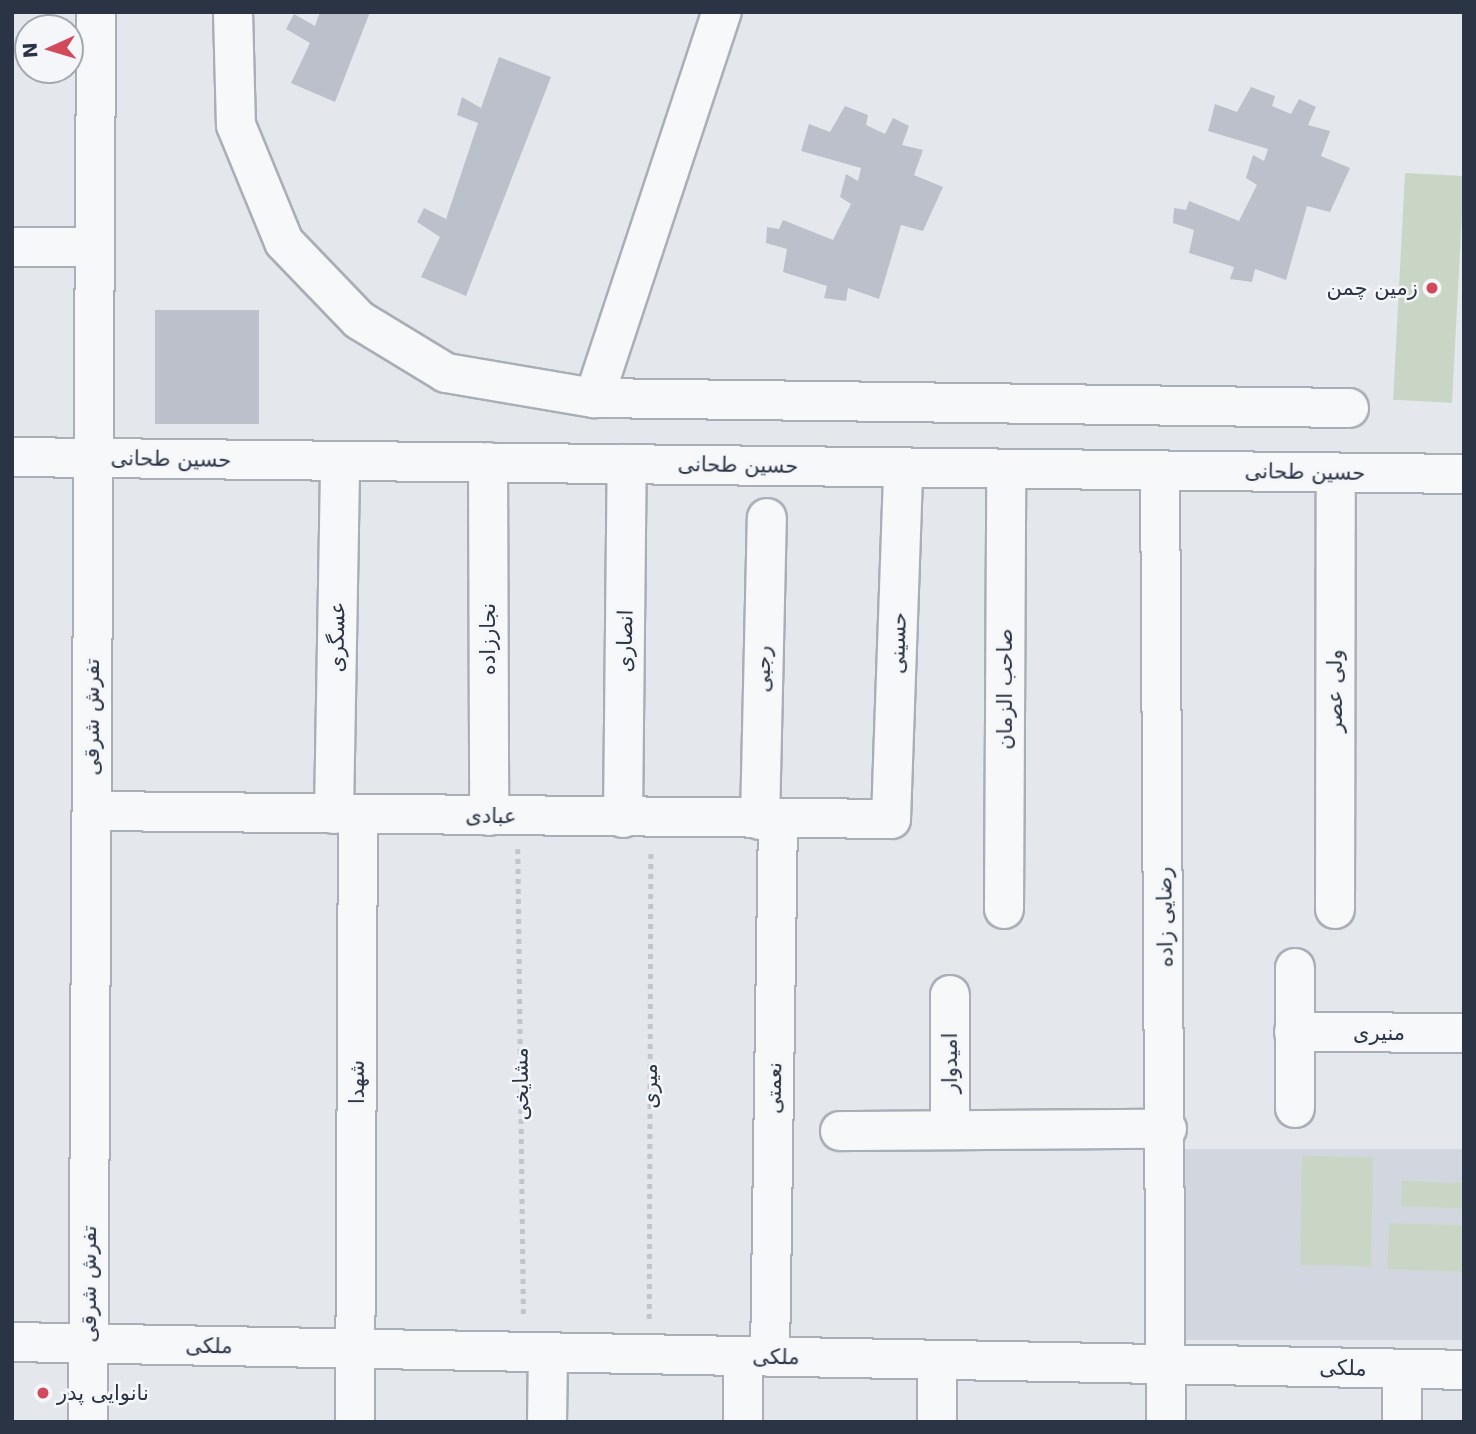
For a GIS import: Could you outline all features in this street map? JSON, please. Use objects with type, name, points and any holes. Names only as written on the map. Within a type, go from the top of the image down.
[{"type":"street","name":"تفرش شرقی","points":[[88,1422],[96,12]]},
{"type":"street","points":[[233,12],[236,125],[285,242],[359,320],[446,373],[594,398],[1349,408]]},
{"type":"street","points":[[594,398],[722,12]]},
{"type":"street","points":[[12,247],[94,247]]},
{"type":"street","name":"حسین طحانی","points":[[12,457],[1464,474]]},
{"type":"street","name":"عسگری","points":[[340,461],[346,814]]},
{"type":"street","name":"نجارزاده","points":[[488,462],[503,816]]},
{"type":"street","name":"انصاری","points":[[627,464],[637,818]]},
{"type":"street","name":"حسینی","points":[[891,818],[903,467]]},
{"type":"street","name":"صاحب الزمان","points":[[1004,909],[1006,469]]},
{"type":"street","name":"رضایی زاده","points":[[1160,470],[1167,1129],[1166,1422]]},
{"type":"street","name":"ولی عصر","points":[[1335,909],[1336,473]]},
{"type":"street","name":"رجبی","points":[[767,518],[769,820]]},
{"type":"street","name":"عبادی","points":[[92,811],[769,820],[891,818]]},
{"type":"street","name":"شهدا","points":[[346,814],[355,1422]]},
{"type":"street","name":"نعمتی","points":[[743,1422],[756,1357],[769,820]]},
{"type":"street","points":[[1295,968],[1295,1108]]},
{"type":"street","name":"امیدوار","points":[[950,995],[950,1130]]},
{"type":"street","name":"منیری","points":[[1294,1032],[1464,1034]]},
{"type":"street","points":[[840,1131],[1167,1129]]},
{"type":"street","name":"ملکی","points":[[12,1342],[1464,1370]]},
{"type":"street","points":[[536,1352],[547,1422]]},
{"type":"street","points":[[937,1360],[937,1422]]},
{"type":"street","points":[[1402,1369],[1402,1422]]},
{"type":"path","name":"مشایخی","points":[[503,816],[536,1352]]},
{"type":"path","name":"میری","points":[[637,818],[649,1354]]},
{"type":"shaded area","points":[[1178,1149],[1464,1149],[1464,1340],[1178,1340]]},
{"type":"green space","name":"زمین چمن","points":[[1405,173],[1464,176],[1452,403],[1393,400]]},
{"type":"green space","points":[[1302,1156],[1373,1157],[1371,1266],[1300,1265]]},
{"type":"green space","points":[[1402,1181],[1464,1183],[1463,1208],[1401,1206]]},
{"type":"green space","points":[[1389,1223],[1464,1226],[1462,1272],[1387,1269]]},
{"type":"building","points":[[320,12],[370,12],[335,102],[291,83],[310,43],[286,29],[294,14],[315,26]]},
{"type":"building","points":[[499,57],[551,77],[466,296],[421,277],[440,237],[417,222],[424,208],[446,219],[478,123],[457,115],[462,97],[481,108]]},
{"type":"building","points":[[1251,87],[1275,96],[1272,106],[1291,114],[1299,99],[1316,107],[1308,125],[1330,131],[1321,156],[1350,168],[1330,212],[1307,206],[1286,280],[1255,269],[1252,282],[1230,279],[1234,267],[1189,253],[1194,230],[1173,223],[1174,208],[1186,210],[1189,201],[1239,221],[1257,185],[1246,178],[1253,155],[1264,161],[1268,149],[1208,131],[1215,104],[1237,112]]},
{"type":"building","points":[[845,106],[868,115],[866,125],[885,134],[893,118],[909,126],[902,145],[923,150],[914,175],[943,187],[923,231],[901,225],[879,299],[848,288],[846,301],[824,298],[827,286],[783,272],[787,249],[766,243],[767,227],[779,229],[783,220],[833,240],[851,204],[840,197],[846,174],[858,181],[861,168],[801,151],[809,124],[830,132]]},
{"type":"building","points":[[155,310],[259,310],[259,424],[155,424]]},
{"type":"place","name":"زمین چمن","points":[[1432,288]]},
{"type":"place","name":"نانوایی پدر","points":[[43,1393]]}]
